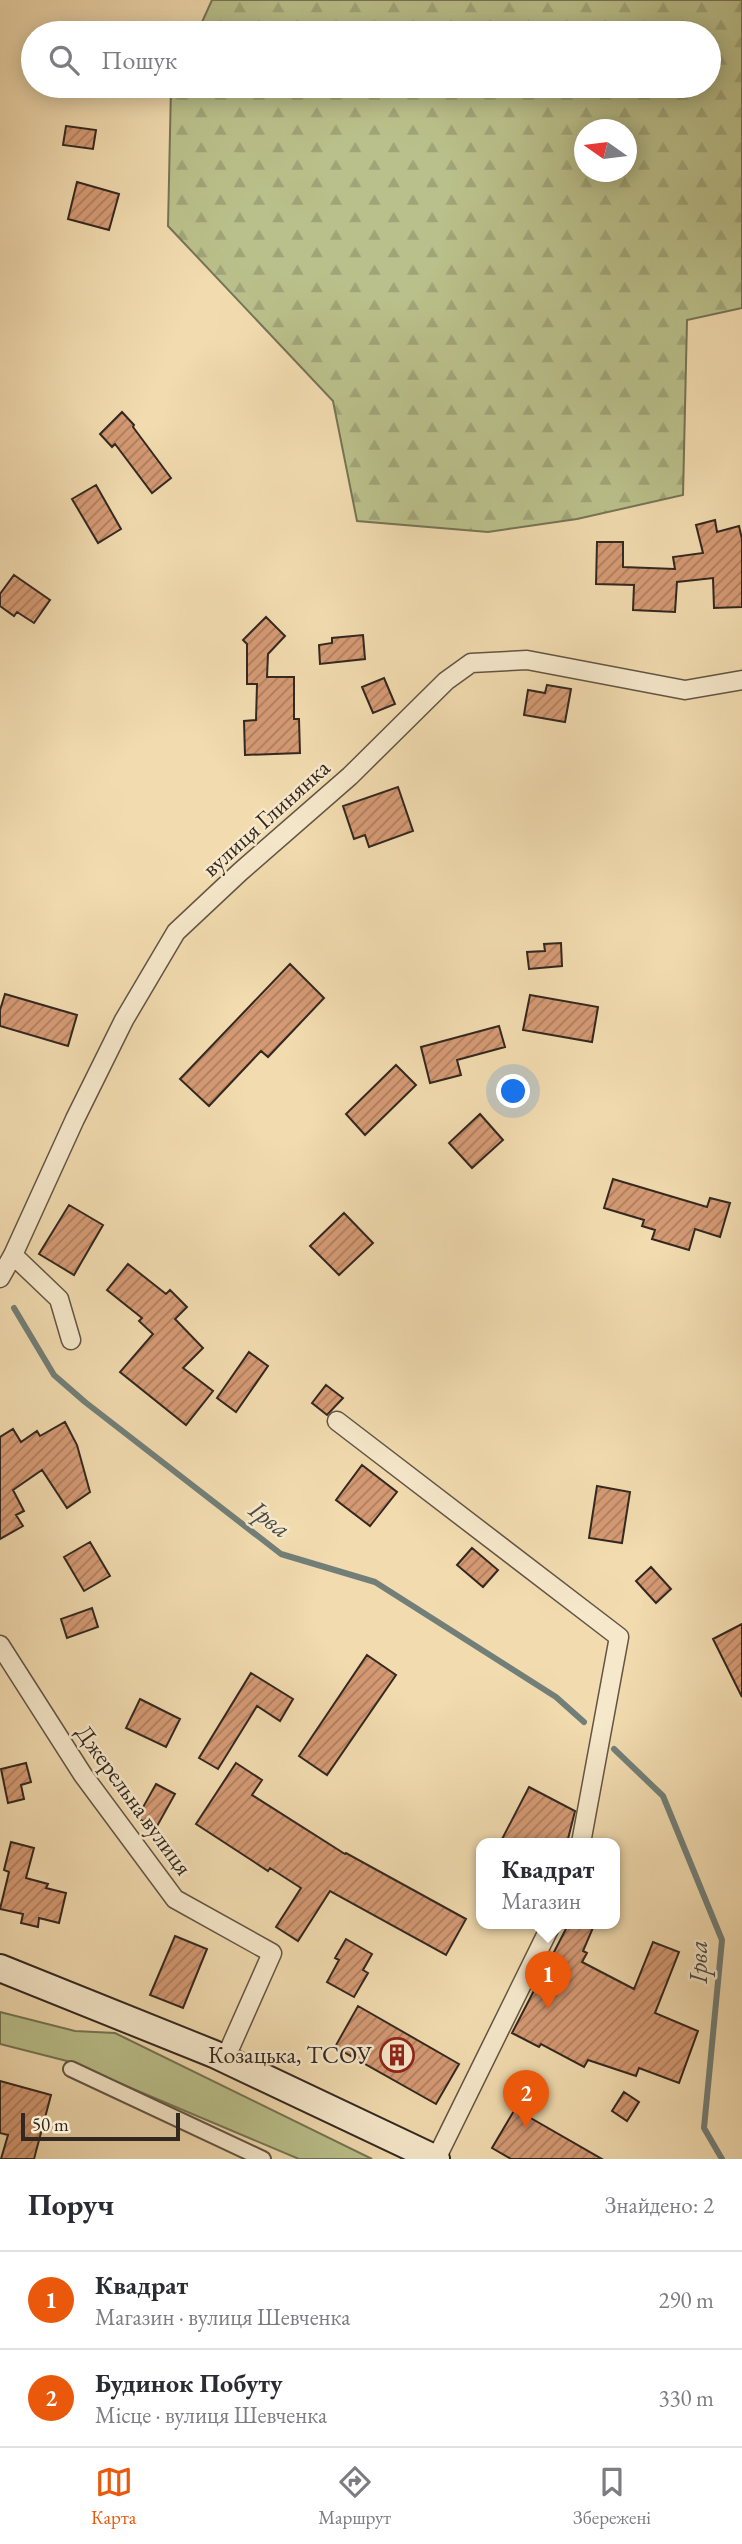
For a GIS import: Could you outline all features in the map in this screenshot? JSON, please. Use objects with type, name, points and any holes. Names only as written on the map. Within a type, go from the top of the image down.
[{"type":"main road","points":[[0,1968],[225,2059],[436,2159]]},
{"type":"street","name":"вулиця Глинянка","points":[[0,1278],[124,1020],[176,932],[350,776],[446,681],[471,663],[527,660],[685,690],[742,680]]},
{"type":"street","points":[[13,1255],[60,1298],[71,1340]]},
{"type":"street","points":[[337,1421],[619,1637],[583,1838]]},
{"type":"street","name":"Джерельна вулиця","points":[[0,1645],[83,1775],[175,1899],[272,1953],[225,2059]]},
{"type":"street","points":[[436,2159],[549,1929]]},
{"type":"street","points":[[71,2069],[262,2159]]},
{"type":"green space","points":[[212,0],[742,0],[742,308],[687,320],[683,495],[577,519],[488,532],[357,521],[333,401],[168,226],[171,98],[721,98],[721,21],[202,21]]},
{"type":"green space","points":[[0,2012],[75,2031],[115,2033],[372,2159],[299,2159],[67,2061],[0,2044]]},
{"type":"building","points":[[66,126],[96,130],[93,149],[63,145]]},
{"type":"building","points":[[77,182],[119,194],[109,230],[68,219]]},
{"type":"building","points":[[122,412],[171,478],[152,493],[115,444],[112,447],[100,434]]},
{"type":"building","points":[[96,485],[121,529],[98,543],[72,499]]},
{"type":"building","points":[[715,520],[717,532],[739,526],[742,539],[742,607],[714,608],[713,578],[677,582],[675,612],[633,610],[634,585],[596,584],[597,542],[623,542],[623,567],[675,569],[673,557],[703,553],[696,525]]},
{"type":"building","points":[[14,575],[50,600],[34,623],[17,612],[14,616],[0,606],[0,594]]},
{"type":"building","points":[[266,617],[285,636],[268,654],[267,677],[294,677],[294,719],[299,719],[300,753],[245,755],[244,721],[256,720],[257,684],[247,684],[247,644],[243,640]]},
{"type":"building","points":[[363,635],[365,659],[320,664],[319,645],[332,643],[332,638]]},
{"type":"building","points":[[384,678],[395,704],[373,713],[362,687]]},
{"type":"building","points":[[547,685],[571,689],[565,722],[524,715],[528,690],[545,693]]},
{"type":"building","points":[[398,787],[413,831],[369,847],[365,835],[354,839],[343,806]]},
{"type":"building","points":[[561,943],[562,966],[529,969],[527,952],[545,951],[544,944]]},
{"type":"building","points":[[290,964],[324,998],[268,1057],[261,1051],[209,1106],[180,1079]]},
{"type":"building","points":[[5,994],[77,1015],[68,1046],[0,1026],[0,1010]]},
{"type":"building","points":[[530,995],[598,1007],[592,1042],[523,1030]]},
{"type":"building","points":[[499,1026],[505,1047],[457,1060],[461,1075],[430,1083],[421,1047]]},
{"type":"building","points":[[396,1065],[416,1085],[365,1135],[346,1114]]},
{"type":"building","points":[[480,1114],[503,1140],[472,1168],[449,1143]]},
{"type":"building","points":[[613,1179],[707,1207],[710,1198],[730,1203],[720,1237],[695,1229],[689,1250],[652,1239],[655,1230],[642,1226],[644,1220],[604,1208]]},
{"type":"building","points":[[69,1205],[103,1225],[74,1275],[39,1254]]},
{"type":"building","points":[[344,1213],[373,1243],[339,1275],[310,1246]]},
{"type":"building","points":[[128,1264],[166,1294],[170,1290],[187,1307],[175,1319],[203,1348],[183,1368],[213,1391],[186,1425],[120,1372],[153,1334],[139,1321],[142,1318],[107,1290]]},
{"type":"building","points":[[249,1352],[268,1366],[236,1412],[217,1398]]},
{"type":"building","points":[[326,1385],[343,1398],[327,1415],[312,1403]]},
{"type":"building","points":[[65,1422],[77,1445],[90,1492],[67,1508],[42,1470],[13,1490],[24,1511],[16,1515],[23,1526],[0,1539],[0,1437],[13,1429],[21,1442],[37,1431],[40,1436]]},
{"type":"building","points":[[362,1465],[397,1492],[370,1526],[336,1500]]},
{"type":"building","points":[[597,1486],[630,1492],[622,1543],[589,1538]]},
{"type":"building","points":[[90,1542],[110,1576],[84,1591],[64,1557]]},
{"type":"building","points":[[472,1548],[498,1570],[483,1587],[457,1565]]},
{"type":"building","points":[[651,1567],[671,1589],[656,1603],[636,1581]]},
{"type":"building","points":[[92,1608],[98,1627],[67,1638],[61,1619]]},
{"type":"building","points":[[742,1624],[742,1697],[713,1639]]},
{"type":"building","points":[[367,1655],[396,1675],[327,1775],[299,1756]]},
{"type":"building","points":[[251,1673],[293,1699],[280,1721],[257,1706],[218,1769],[199,1758]]},
{"type":"building","points":[[140,1699],[180,1719],[166,1747],[126,1728]]},
{"type":"building","points":[[26,1763],[31,1782],[21,1785],[24,1799],[8,1803],[1,1769]]},
{"type":"building","points":[[236,1763],[262,1780],[252,1795],[345,1854],[466,1919],[446,1955],[330,1891],[298,1941],[276,1927],[301,1888],[270,1868],[268,1871],[196,1824]]},
{"type":"building","points":[[156,1784],[175,1794],[156,1828],[137,1818]]},
{"type":"building","points":[[529,1787],[575,1811],[568,1838],[503,1838]]},
{"type":"building","points":[[11,1842],[34,1848],[26,1878],[48,1884],[46,1888],[66,1893],[59,1923],[39,1918],[38,1927],[21,1923],[23,1914],[0,1909],[9,1872],[4,1870]]},
{"type":"building","points":[[566,1929],[592,1929],[583,1951],[587,1953],[582,1962],[634,1989],[653,1942],[679,1952],[655,2013],[698,2031],[679,2083],[639,2068],[636,2076],[588,2060],[584,2067],[541,2044],[539,2047],[512,2033]]},
{"type":"building","points":[[175,1936],[207,1949],[183,2008],[150,1995]]},
{"type":"building","points":[[346,1939],[372,1954],[363,1970],[368,1973],[354,1997],[327,1982],[339,1960],[335,1958]]},
{"type":"building","name":"Козацька, ТСОУ","points":[[358,2006],[459,2064],[436,2104],[335,2047]]},
{"type":"building","points":[[0,2081],[51,2095],[34,2159],[1,2159],[8,2135],[0,2133]]},
{"type":"building","points":[[624,2092],[639,2102],[627,2121],[612,2111]]},
{"type":"building","points":[[515,2109],[602,2159],[511,2159],[492,2148]]},
{"type":"waterway","name":"Ірва","points":[[14,1308],[54,1375],[281,1554],[375,1582],[556,1697],[584,1722]]},
{"type":"waterway","name":"Ірва","points":[[614,1749],[663,1796],[722,1940],[704,2128],[722,2159]]},
{"type":"place","name":"Квадрат","points":[[548,2009]]},
{"type":"place","name":"Козацька, ТСОУ","points":[[397,2055]]},
{"type":"place","name":"Будинок Побуту","points":[[526,2128]]}]
